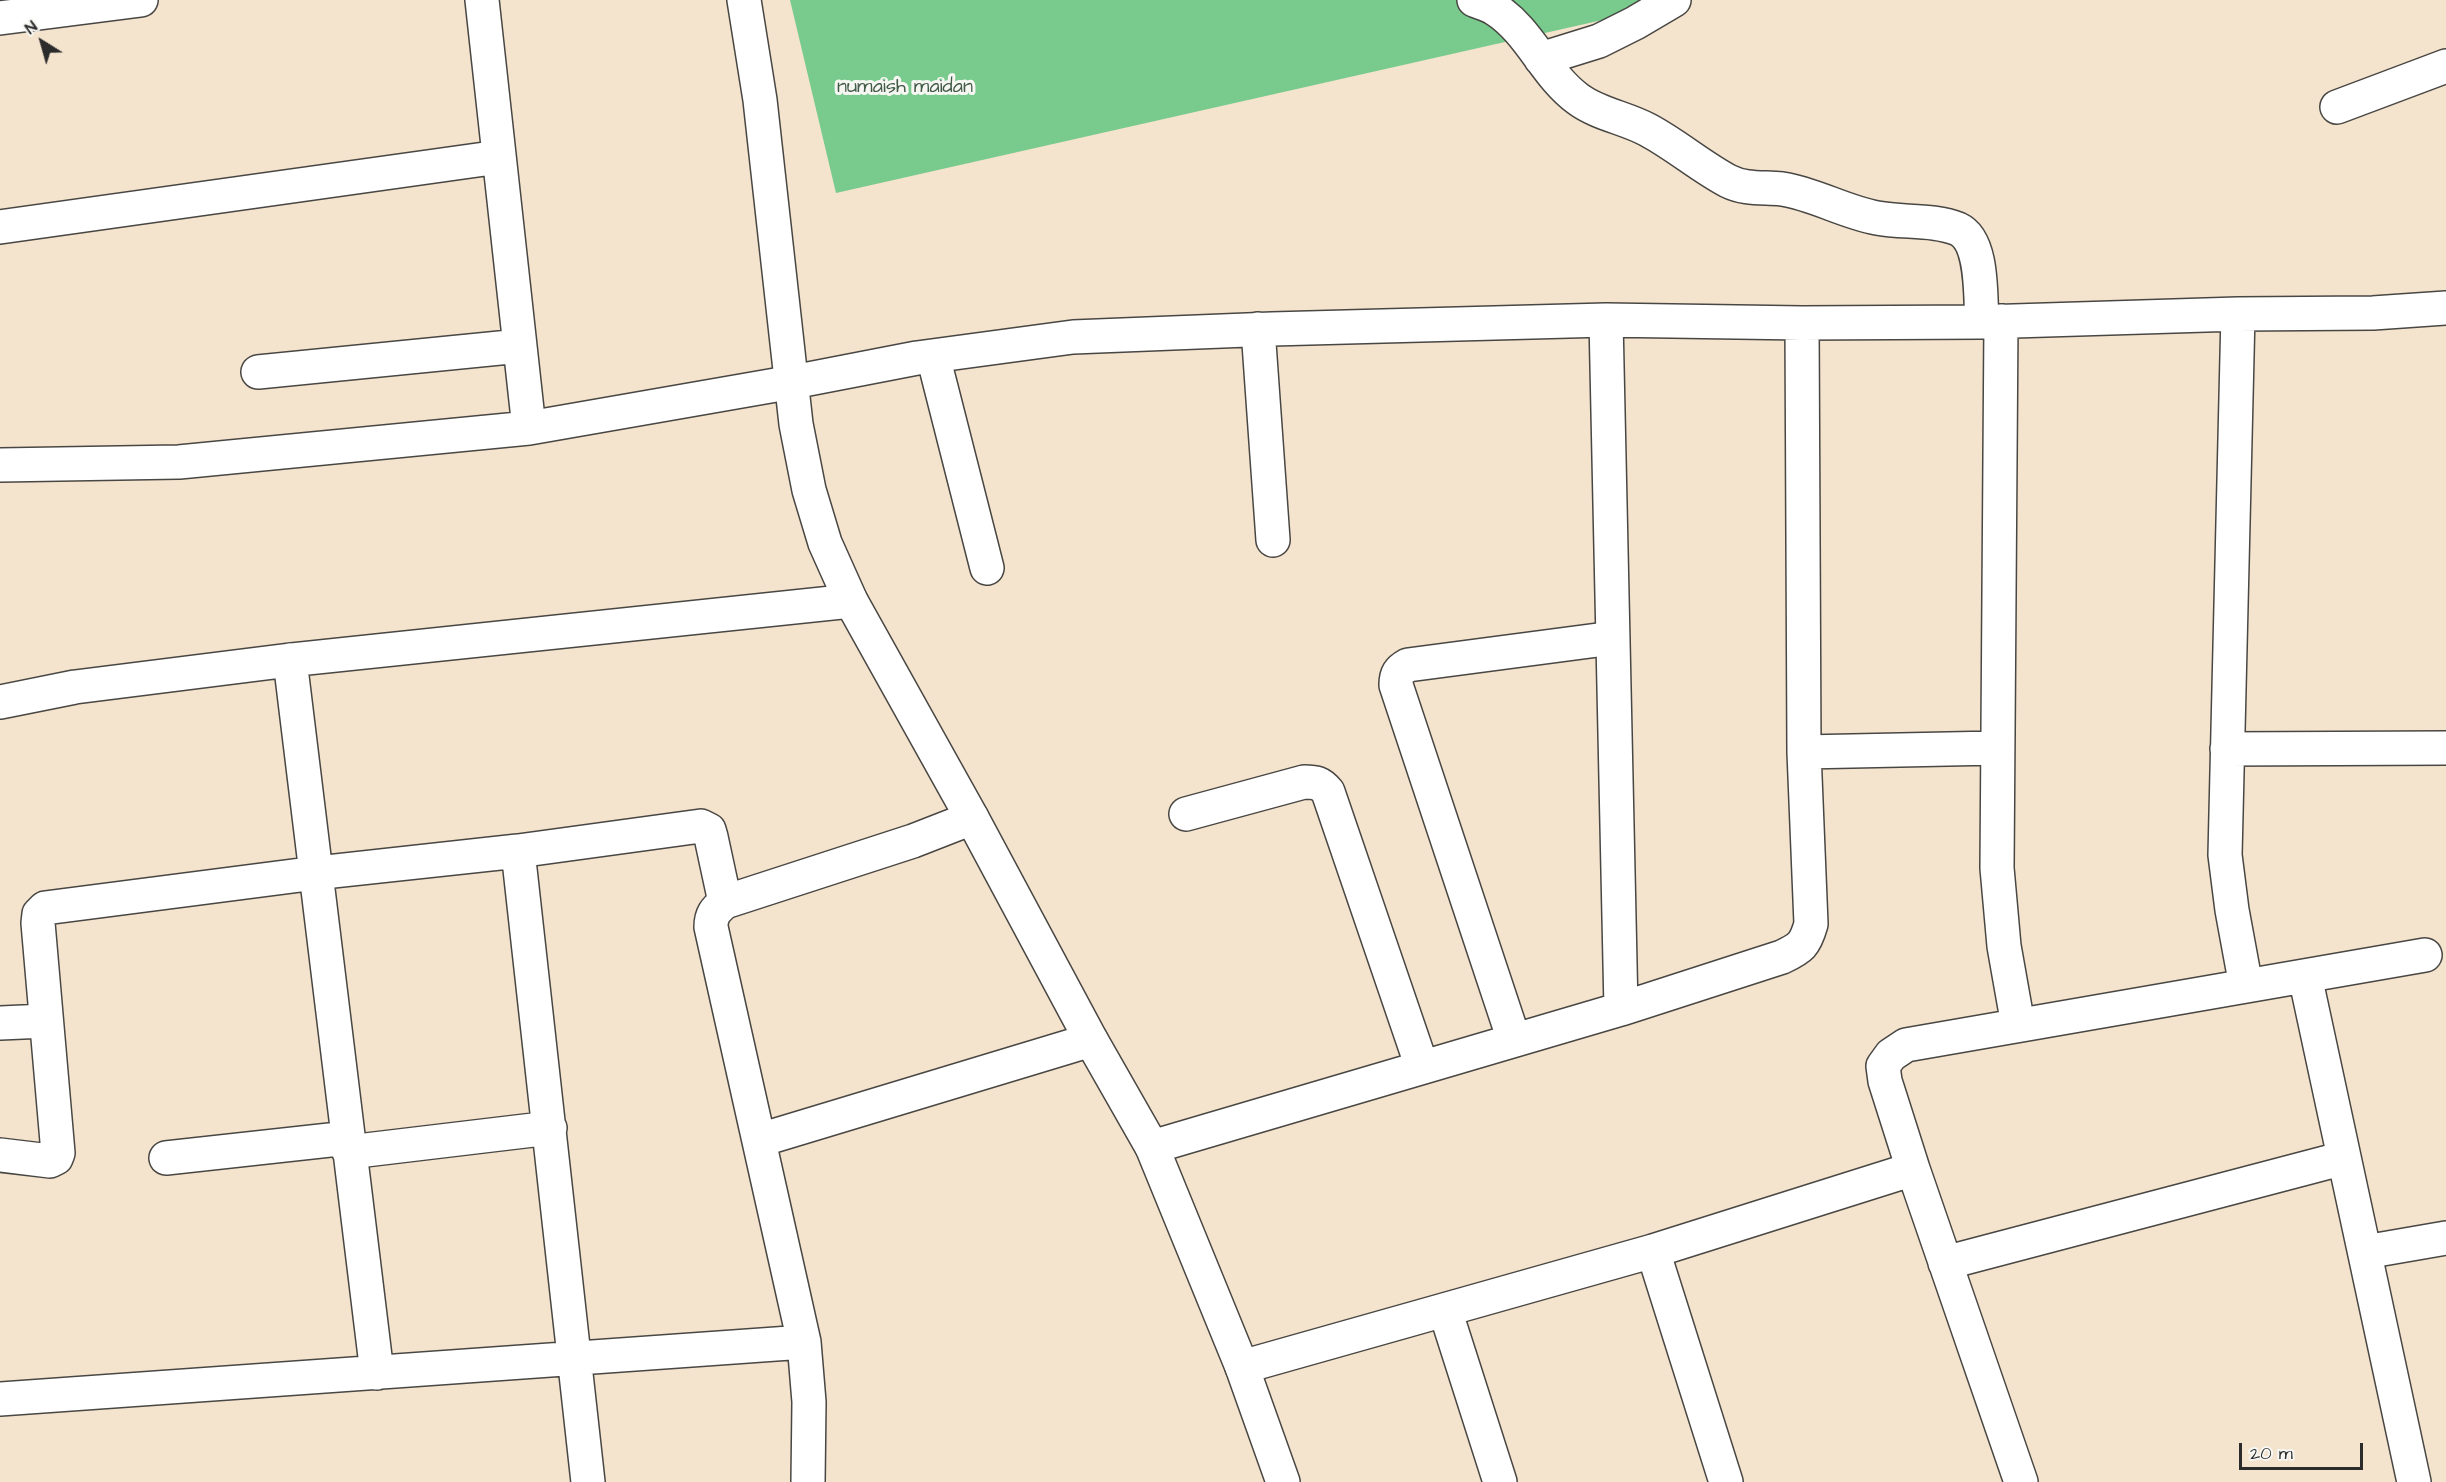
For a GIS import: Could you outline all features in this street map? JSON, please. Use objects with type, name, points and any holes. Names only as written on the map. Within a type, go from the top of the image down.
[{"type":"street","points":[[8,11],[141,0]]},
{"type":"street","points":[[482,0],[529,428]]},
{"type":"street","points":[[744,0],[760,100],[796,424],[809,490],[825,543],[851,601],[1152,1147],[1242,1367],[1283,1482]]},
{"type":"street","points":[[1541,59],[1599,41],[1674,0]]},
{"type":"street","points":[[1488,3],[1518,30],[1559,81],[1582,102],[1647,129],[1731,182],[1752,188],[1782,189],[1815,197],[1875,218],[1939,224],[1960,230],[1971,242],[1978,259],[1991,321],[1997,868],[2004,946],[2018,1025]]},
{"type":"street","points":[[2337,107],[2446,66]]},
{"type":"street","points":[[0,227],[499,157]]},
{"type":"street","points":[[0,465],[179,462],[529,428],[933,356],[1073,338],[1258,329],[1606,320],[1802,323],[1991,321],[2238,314],[2373,313],[2446,308]]},
{"type":"street","points":[[2238,314],[2225,855],[2246,986]]},
{"type":"street","points":[[1606,320],[1621,1009]]},
{"type":"street","points":[[1152,1147],[1621,1009],[1782,957],[1800,948],[1807,938],[1811,924],[1804,752],[1802,323]]},
{"type":"street","points":[[1258,329],[1273,540]]},
{"type":"street","points":[[258,372],[520,346]]},
{"type":"street","points":[[933,356],[987,568]]},
{"type":"street","points":[[0,702],[75,687],[290,660],[851,601]]},
{"type":"street","points":[[1514,1040],[1418,753],[1396,685],[1396,676],[1408,665],[1613,638]]},
{"type":"street","points":[[290,660],[377,1373]]},
{"type":"street","points":[[1804,752],[1996,748]]},
{"type":"street","points":[[2228,749],[2446,748]]},
{"type":"street","points":[[1186,814],[1304,782],[1322,784],[1328,792],[1422,1067]]},
{"type":"street","points":[[808,1482],[809,1402],[804,1342],[711,927],[711,917],[716,909],[725,902],[913,841],[972,818]]},
{"type":"street","points":[[0,1155],[50,1161],[56,1158],[58,1153],[38,923],[39,914],[45,908],[316,873],[519,851],[701,826],[709,830],[725,902]]},
{"type":"street","points":[[519,851],[588,1482]]},
{"type":"street","points":[[2021,1482],[1885,1081],[1883,1066],[1891,1055],[1905,1045],[2425,955]]},
{"type":"street","points":[[2305,976],[2414,1482]]},
{"type":"street","points":[[0,1023],[46,1021]]},
{"type":"street","points":[[760,1140],[1091,1040]]},
{"type":"street","points":[[166,1158],[549,1128]]},
{"type":"street","points":[[1945,1263],[2344,1158]]},
{"type":"street","points":[[1242,1367],[1653,1251],[1913,1169]]},
{"type":"street","points":[[2366,1252],[2446,1238]]},
{"type":"street","points":[[1653,1251],[1726,1482]]},
{"type":"street","points":[[1445,1310],[1500,1482]]},
{"type":"street","points":[[0,1400],[804,1342]]},
{"type":"green space","name":"numaish maidan","points":[[790,0],[1691,0],[836,193]]}]
